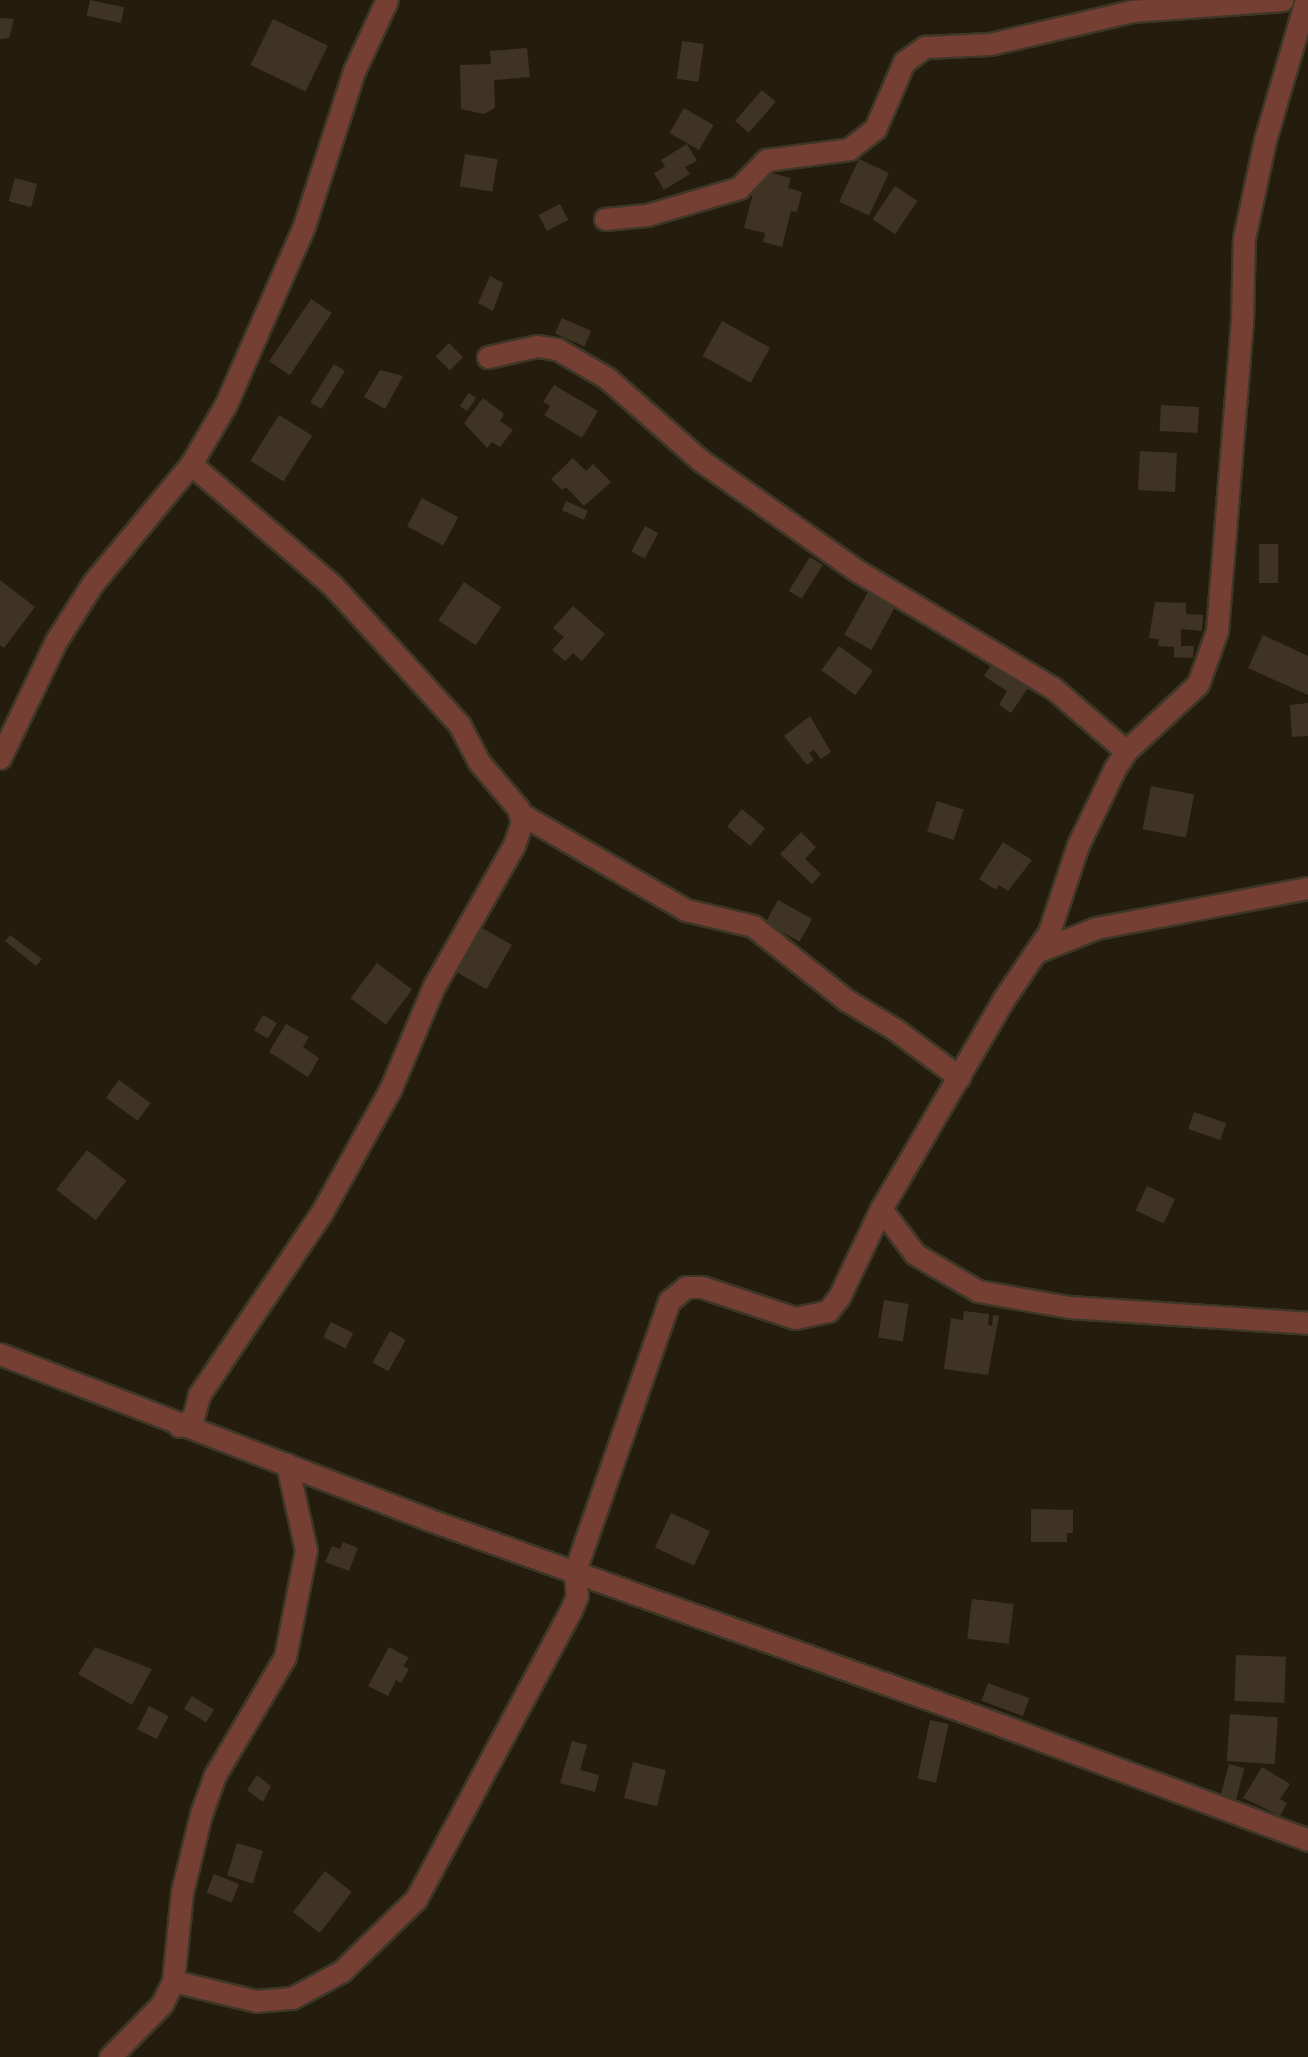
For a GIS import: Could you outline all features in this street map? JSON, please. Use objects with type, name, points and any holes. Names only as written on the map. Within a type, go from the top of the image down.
[{"type":"street","points":[[0,758],[56,641],[93,583],[191,464],[226,404],[294,251],[354,71],[387,0]]},
{"type":"street","points":[[605,219],[647,215],[739,188],[766,160],[849,149],[875,129],[904,62],[925,47],[990,44],[1132,11],[1283,0]]},
{"type":"street","points":[[173,1981],[273,2002],[315,1987],[369,1948],[429,1882],[555,1644],[577,1596],[575,1571],[644,1365],[675,1292],[686,1287],[702,1287],[795,1318],[828,1311],[839,1297],[881,1209],[1053,921],[1096,801],[1126,751],[1198,684],[1217,631],[1242,323],[1244,238],[1265,140],[1306,0]]},
{"type":"street","points":[[488,357],[537,346],[557,349],[607,378],[701,460],[898,598],[1053,688],[1126,751]]},
{"type":"street","points":[[191,464],[332,585],[459,724],[479,762],[521,814],[686,910],[753,926],[846,1000],[896,1030],[959,1077]]},
{"type":"street","points":[[178,1426],[193,1419],[199,1395],[322,1212],[390,1090],[434,986],[514,845],[521,814]]},
{"type":"street","points":[[1034,954],[1070,935],[1096,928],[1308,888]]},
{"type":"street","points":[[881,1209],[915,1254],[978,1291],[1069,1307],[1308,1323]]},
{"type":"street","points":[[0,1354],[178,1426],[1308,1840]]},
{"type":"street","points":[[110,2057],[162,2004],[173,1981],[182,1892],[201,1814],[215,1775],[285,1657],[306,1550],[287,1464]]},
{"type":"building","points":[[90,0],[124,7],[121,23],[87,16]]},
{"type":"building","points":[[0,18],[14,19],[9,38],[0,39]]},
{"type":"building","points":[[273,19],[328,46],[305,92],[251,65]]},
{"type":"building","points":[[682,41],[704,44],[698,82],[677,79]]},
{"type":"building","points":[[527,48],[530,77],[494,80],[495,108],[484,114],[461,109],[460,65],[491,64],[490,51]]},
{"type":"building","points":[[762,90],[776,102],[749,133],[735,121]]},
{"type":"building","points":[[684,108],[713,125],[699,150],[670,133]]},
{"type":"building","points":[[687,144],[697,161],[685,167],[690,174],[664,190],[654,173],[665,167],[661,160]]},
{"type":"building","points":[[465,154],[498,159],[492,192],[460,187]]},
{"type":"building","points":[[859,159],[889,173],[869,216],[839,202]]},
{"type":"building","points":[[759,170],[791,178],[788,188],[802,192],[797,212],[791,211],[782,247],[763,242],[765,233],[744,228]]},
{"type":"building","points":[[15,178],[37,184],[31,207],[9,201]]},
{"type":"building","points":[[895,186],[917,201],[895,234],[873,219]]},
{"type":"building","points":[[560,204],[568,220],[547,231],[539,215]]},
{"type":"building","points":[[490,276],[503,283],[493,311],[478,303]]},
{"type":"building","points":[[311,299],[332,313],[290,375],[269,361]]},
{"type":"building","points":[[562,318],[591,331],[584,347],[555,334]]},
{"type":"building","points":[[722,321],[770,348],[751,383],[703,356]]},
{"type":"building","points":[[449,343],[463,357],[450,371],[436,356]]},
{"type":"building","points":[[334,364],[345,371],[321,409],[310,402]]},
{"type":"building","points":[[380,370],[403,376],[385,409],[364,397]]},
{"type":"building","points":[[554,385],[598,411],[582,438],[544,415],[550,406],[543,402]]},
{"type":"building","points":[[469,393],[476,398],[467,411],[460,406]]},
{"type":"building","points":[[483,398],[504,414],[500,421],[513,430],[500,447],[492,442],[487,448],[464,423]]},
{"type":"building","points":[[1161,405],[1199,407],[1198,433],[1160,431]]},
{"type":"building","points":[[279,415],[312,436],[283,481],[250,461]]},
{"type":"building","points":[[1140,451],[1177,453],[1175,492],[1138,490]]},
{"type":"building","points":[[573,458],[586,471],[593,464],[611,482],[584,506],[566,487],[562,490],[551,479]]},
{"type":"building","points":[[422,498],[458,517],[443,546],[407,526]]},
{"type":"building","points":[[566,501],[588,511],[584,520],[562,510]]},
{"type":"building","points":[[645,526],[658,533],[645,559],[631,552]]},
{"type":"building","points":[[1259,544],[1278,544],[1278,583],[1259,583]]},
{"type":"building","points":[[810,557],[823,565],[802,599],[789,591]]},
{"type":"building","points":[[0,580],[35,607],[4,648],[0,645]]},
{"type":"building","points":[[464,582],[501,607],[476,645],[438,620]]},
{"type":"building","points":[[868,592],[895,607],[871,650],[844,635]]},
{"type":"building","points":[[1155,602],[1186,603],[1186,614],[1203,615],[1202,631],[1181,629],[1181,646],[1194,646],[1193,658],[1174,657],[1174,647],[1158,646],[1159,639],[1149,638]]},
{"type":"building","points":[[573,606],[605,634],[582,661],[573,653],[565,661],[552,650],[564,637],[553,628]]},
{"type":"building","points":[[1263,635],[1308,656],[1308,695],[1248,668]]},
{"type":"building","points":[[839,646],[873,671],[855,695],[821,670]]},
{"type":"building","points":[[994,661],[1030,685],[1011,713],[999,705],[1007,691],[984,676]]},
{"type":"building","points":[[1308,703],[1308,736],[1292,737],[1290,705]]},
{"type":"building","points":[[810,716],[831,752],[821,759],[814,750],[809,753],[814,760],[807,765],[784,736]]},
{"type":"building","points":[[1151,786],[1194,794],[1186,838],[1143,829]]},
{"type":"building","points":[[937,801],[964,810],[954,840],[927,831]]},
{"type":"building","points":[[742,809],[765,828],[750,846],[727,827]]},
{"type":"building","points":[[801,832],[816,847],[805,859],[821,874],[812,884],[780,854]]},
{"type":"building","points":[[1003,842],[1032,860],[1008,891],[999,885],[996,890],[979,879]]},
{"type":"building","points":[[778,900],[812,919],[800,942],[765,923]]},
{"type":"building","points":[[479,926],[512,945],[486,989],[453,970]]},
{"type":"building","points":[[10,935],[42,959],[36,966],[5,941]]},
{"type":"building","points":[[377,963],[412,989],[386,1025],[351,998]]},
{"type":"building","points":[[263,1015],[277,1023],[268,1039],[254,1031]]},
{"type":"building","points":[[286,1024],[309,1037],[303,1047],[319,1058],[308,1077],[269,1052]]},
{"type":"building","points":[[119,1080],[151,1103],[138,1121],[106,1098]]},
{"type":"building","points":[[1194,1112],[1226,1123],[1220,1140],[1188,1129]]},
{"type":"building","points":[[87,1150],[126,1181],[96,1220],[56,1189]]},
{"type":"building","points":[[1147,1186],[1175,1199],[1164,1224],[1136,1210]]},
{"type":"building","points":[[884,1300],[909,1304],[903,1341],[878,1338]]},
{"type":"building","points":[[964,1311],[989,1314],[988,1325],[992,1326],[993,1315],[999,1316],[988,1375],[944,1369],[951,1318],[963,1320]]},
{"type":"building","points":[[331,1322],[353,1333],[346,1348],[323,1337]]},
{"type":"building","points":[[390,1331],[406,1340],[388,1371],[373,1362]]},
{"type":"building","points":[[1031,1509],[1073,1510],[1073,1533],[1067,1533],[1067,1542],[1031,1542]]},
{"type":"building","points":[[671,1513],[710,1531],[694,1566],[655,1547]]},
{"type":"building","points":[[343,1542],[358,1548],[349,1571],[325,1562],[332,1546],[340,1549]]},
{"type":"building","points":[[972,1599],[1014,1604],[1009,1644],[967,1639]]},
{"type":"building","points":[[95,1647],[152,1669],[132,1705],[78,1674]]},
{"type":"building","points":[[389,1647],[409,1658],[403,1666],[409,1669],[401,1683],[396,1680],[388,1696],[368,1686]]},
{"type":"building","points":[[1236,1655],[1286,1657],[1284,1703],[1234,1701]]},
{"type":"building","points":[[988,1683],[1029,1698],[1023,1716],[982,1701]]},
{"type":"building","points":[[192,1696],[214,1710],[206,1722],[184,1709]]},
{"type":"building","points":[[149,1706],[169,1716],[157,1739],[137,1729]]},
{"type":"building","points":[[1230,1714],[1278,1717],[1275,1764],[1227,1761]]},
{"type":"building","points":[[930,1720],[949,1724],[936,1783],[918,1779]]},
{"type":"building","points":[[572,1741],[587,1745],[580,1770],[599,1775],[595,1792],[560,1783]]},
{"type":"building","points":[[633,1762],[666,1770],[657,1806],[624,1798]]},
{"type":"building","points":[[1229,1764],[1244,1768],[1236,1799],[1221,1795]]},
{"type":"building","points":[[1262,1767],[1290,1784],[1280,1799],[1287,1803],[1280,1816],[1243,1798]]},
{"type":"building","points":[[257,1775],[271,1786],[263,1802],[247,1790]]},
{"type":"building","points":[[237,1843],[263,1851],[253,1883],[227,1876]]},
{"type":"building","points":[[325,1871],[352,1892],[320,1933],[293,1912]]},
{"type":"building","points":[[214,1874],[239,1884],[232,1903],[207,1893]]}]
